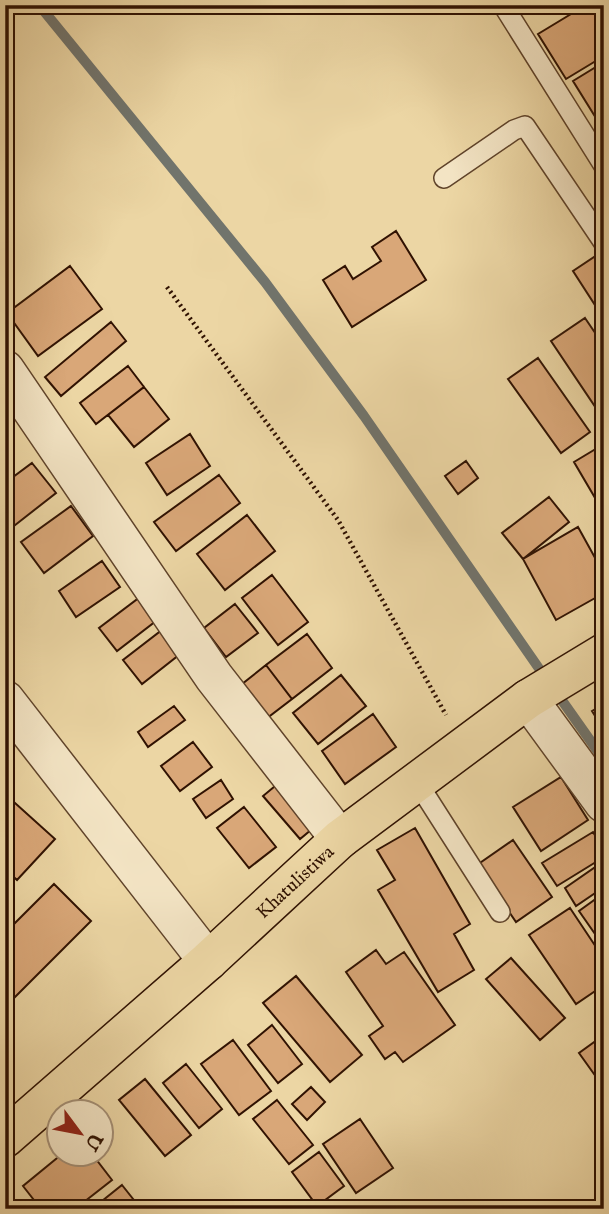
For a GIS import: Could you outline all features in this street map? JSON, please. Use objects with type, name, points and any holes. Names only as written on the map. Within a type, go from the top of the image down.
[{"type":"highway","name":"Khatulistiwa","points":[[5,1138],[208,961],[340,839],[531,697],[599,656]]},
{"type":"street","points":[[5,370],[214,677],[340,839]]},
{"type":"street","points":[[531,697],[604,803]]},
{"type":"street","points":[[5,700],[208,961]]},
{"type":"lane","points":[[503,5],[604,166]]},
{"type":"lane","points":[[444,178],[514,130],[525,126],[604,243]]},
{"type":"lane","points":[[417,782],[500,912]]},
{"type":"path","points":[[167,287],[338,520],[464,746]]},
{"type":"building","points":[[586,5],[604,5],[604,56],[566,79],[538,34]]},
{"type":"building","points":[[604,62],[604,131],[573,81]]},
{"type":"building","points":[[396,231],[426,280],[352,327],[323,280],[345,266],[353,279],[381,261],[372,247]]},
{"type":"building","points":[[604,252],[604,319],[573,271]]},
{"type":"building","points":[[70,266],[102,309],[38,356],[7,313]]},
{"type":"building","points":[[585,318],[604,346],[604,407],[598,411],[551,341]]},
{"type":"building","points":[[111,322],[126,341],[61,396],[45,377]]},
{"type":"building","points":[[538,358],[590,432],[561,453],[508,379]]},
{"type":"building","points":[[128,366],[144,387],[96,424],[80,403]]},
{"type":"building","points":[[144,387],[169,419],[134,447],[108,415]]},
{"type":"building","points":[[190,434],[210,466],[167,495],[146,463]]},
{"type":"building","points":[[604,444],[604,506],[601,508],[574,462]]},
{"type":"building","points":[[466,461],[478,478],[458,494],[445,476]]},
{"type":"building","points":[[32,463],[56,493],[5,533],[5,483]]},
{"type":"building","points":[[219,475],[240,503],[176,551],[154,522]]},
{"type":"building","points":[[549,497],[569,522],[523,559],[502,533]]},
{"type":"building","points":[[71,506],[93,536],[44,573],[21,542]]},
{"type":"building","points":[[247,515],[275,551],[225,590],[197,554]]},
{"type":"building","points":[[578,527],[604,574],[604,593],[556,620],[523,559]]},
{"type":"building","points":[[102,561],[120,587],[76,617],[59,591]]},
{"type":"building","points":[[272,575],[308,622],[278,645],[242,598]]},
{"type":"building","points":[[148,591],[165,614],[117,651],[99,628]]},
{"type":"building","points":[[235,604],[258,633],[226,657],[204,628]]},
{"type":"building","points":[[171,623],[189,647],[142,684],[123,660]]},
{"type":"building","points":[[307,634],[332,668],[292,699],[266,665]]},
{"type":"building","points":[[266,665],[292,699],[258,725],[232,692]]},
{"type":"building","points":[[341,675],[366,706],[318,744],[293,713]]},
{"type":"building","points":[[604,704],[604,730],[592,711]]},
{"type":"building","points":[[174,706],[185,720],[148,747],[138,732]]},
{"type":"building","points":[[373,714],[396,747],[345,784],[322,751]]},
{"type":"building","points":[[193,742],[212,767],[180,791],[161,766]]},
{"type":"building","points":[[286,777],[323,820],[300,839],[263,796]]},
{"type":"building","points":[[561,777],[588,820],[541,851],[513,807]]},
{"type":"building","points":[[221,780],[233,799],[206,818],[193,799]]},
{"type":"building","points":[[5,794],[55,839],[17,880],[5,869]]},
{"type":"building","points":[[244,807],[276,847],[249,868],[217,828]]},
{"type":"building","points":[[415,828],[470,924],[454,934],[474,970],[438,992],[378,890],[395,880],[377,850]]},
{"type":"building","points":[[593,832],[604,850],[604,857],[557,886],[542,863]]},
{"type":"building","points":[[513,840],[552,897],[516,922],[477,865]]},
{"type":"building","points":[[604,861],[604,887],[576,906],[565,888]]},
{"type":"building","points":[[54,884],[91,921],[5,1007],[5,933]]},
{"type":"building","points":[[604,893],[604,943],[602,944],[579,911]]},
{"type":"building","points":[[570,908],[604,959],[604,985],[576,1004],[529,935]]},
{"type":"building","points":[[376,950],[386,964],[404,952],[455,1025],[403,1062],[395,1052],[385,1059],[369,1036],[383,1026],[346,972]]},
{"type":"building","points":[[511,958],[565,1018],[540,1040],[486,979]]},
{"type":"building","points":[[296,976],[362,1055],[330,1082],[263,1003]]},
{"type":"building","points":[[272,1025],[302,1064],[278,1083],[248,1045]]},
{"type":"building","points":[[604,1035],[604,1088],[579,1053]]},
{"type":"building","points":[[233,1040],[271,1091],[239,1115],[201,1064]]},
{"type":"building","points":[[186,1064],[222,1109],[199,1128],[163,1083]]},
{"type":"building","points":[[145,1079],[191,1135],[165,1156],[119,1100]]},
{"type":"building","points":[[311,1087],[325,1102],[307,1120],[292,1104]]},
{"type":"building","points":[[277,1100],[313,1145],[289,1164],[253,1119]]},
{"type":"building","points":[[360,1119],[393,1168],[356,1193],[323,1144]]},
{"type":"building","points":[[319,1152],[344,1186],[317,1206],[292,1172]]},
{"type":"building","points":[[46,1167],[103,1168],[112,1180],[75,1209],[41,1209],[23,1186]]},
{"type":"building","points":[[122,1185],[141,1209],[92,1209]]},
{"type":"waterway","points":[[39,5],[265,282],[364,416],[547,680]]},
{"type":"waterway","points":[[556,692],[604,760]]}]
